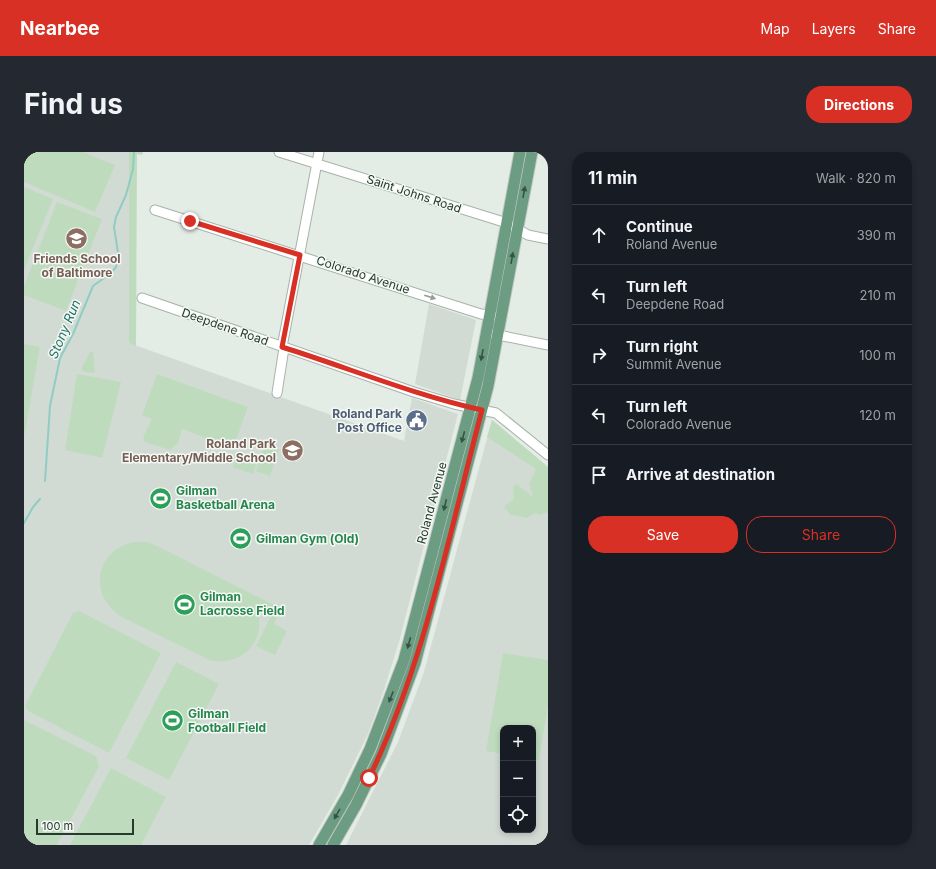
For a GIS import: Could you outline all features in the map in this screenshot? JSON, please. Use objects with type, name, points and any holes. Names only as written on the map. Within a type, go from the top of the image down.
[{"type":"main road","name":"Roland Avenue","points":[[333,845],[381,754],[415,663],[476,409],[490,315],[520,152]]},
{"type":"main road","name":"Roland Avenue","points":[[319,845],[359,773],[394,689],[499,335],[532,152]]},
{"type":"street","name":"Saint Johns Road","points":[[279,152],[507,223],[517,231],[530,236],[548,239]]},
{"type":"street","points":[[277,393],[283,348],[319,152]]},
{"type":"street","name":"Colorado Avenue","points":[[155,210],[490,315],[502,317]]},
{"type":"street","name":"Deepdene Road","points":[[142,298],[283,348],[414,392],[496,413],[548,455]]},
{"type":"street","points":[[487,333],[548,345]]},
{"type":"shaded area","points":[[24,152],[129,152],[129,343],[404,441],[412,398],[458,414],[399,642],[383,693],[368,734],[338,795],[309,845],[24,845]]},
{"type":"shaded area","points":[[429,304],[476,320],[460,400],[415,384]]},
{"type":"shaded area","points":[[492,420],[548,467],[548,845],[346,845],[398,742],[424,672]]},
{"type":"green space","points":[[24,152],[83,152],[115,165],[95,212],[24,182]]},
{"type":"green space","points":[[129,152],[143,152],[142,155],[137,154],[136,346],[129,343]]},
{"type":"green space","points":[[24,187],[53,199],[24,270]]},
{"type":"green space","points":[[57,202],[102,219],[66,311],[24,295],[24,286]]},
{"type":"green space","points":[[24,344],[40,347],[24,437]]},
{"type":"green space","points":[[93,351],[95,373],[85,372],[81,369],[90,352]]},
{"type":"green space","points":[[77,374],[121,382],[102,458],[65,450]]},
{"type":"green space","points":[[157,374],[248,407],[233,448],[182,429],[178,443],[170,450],[145,442],[143,437],[152,419],[142,415]]},
{"type":"green space","points":[[492,420],[548,467],[548,512],[540,515],[535,513],[527,518],[514,515],[511,516],[504,506],[514,499],[513,487],[517,484],[533,497],[529,484],[536,469],[487,437]]},
{"type":"green space","points":[[265,445],[279,450],[270,476],[256,471]]},
{"type":"green space","points":[[237,455],[257,462],[253,474],[233,467]]},
{"type":"green space","points":[[135,542],[147,542],[157,546],[274,605],[271,611],[255,603],[259,616],[259,627],[257,638],[251,647],[243,654],[233,659],[222,661],[209,660],[122,617],[111,608],[104,597],[100,586],[100,574],[104,563],[111,554],[122,546]]},
{"type":"green space","points":[[79,611],[161,653],[109,753],[28,711],[25,706],[73,613]]},
{"type":"green space","points":[[272,614],[277,617],[274,624],[287,631],[275,655],[256,646]]},
{"type":"green space","points":[[503,653],[548,660],[548,705],[539,760],[536,760],[536,725],[500,725],[500,753],[486,751]]},
{"type":"green space","name":"Gilman Football Field","points":[[176,662],[219,684],[169,780],[126,758]]},
{"type":"green space","points":[[24,720],[96,756],[99,766],[57,845],[35,845],[24,841]]},
{"type":"green space","points":[[111,768],[166,797],[141,845],[70,845]]},
{"type":"waterway","name":"Stony Run","points":[[45,481],[50,406],[60,358],[73,334],[93,286],[111,273],[116,267],[119,259],[114,227],[116,217],[126,195],[133,169],[134,152]]},
{"type":"waterway","name":"Stony Run","points":[[24,523],[33,507],[40,499]]},
{"type":"place","name":"Friends School of Baltimore","points":[[77,238]]},
{"type":"place","name":"Roland Park Post Office","points":[[417,421]]},
{"type":"place","name":"Roland Park Elementary/Middle School","points":[[292,451]]},
{"type":"place","name":"Gilman Basketball Arena","points":[[160,498]]},
{"type":"place","name":"Gilman Gym (Old)","points":[[240,539]]},
{"type":"place","name":"Gilman Lacrosse Field","points":[[184,604]]},
{"type":"place","name":"Gilman Football Field","points":[[173,721]]},
{"type":"route","points":[[190,221],[300,255],[282,347],[414,392],[454,404],[482,410],[415,663],[391,730],[369,778]]}]
